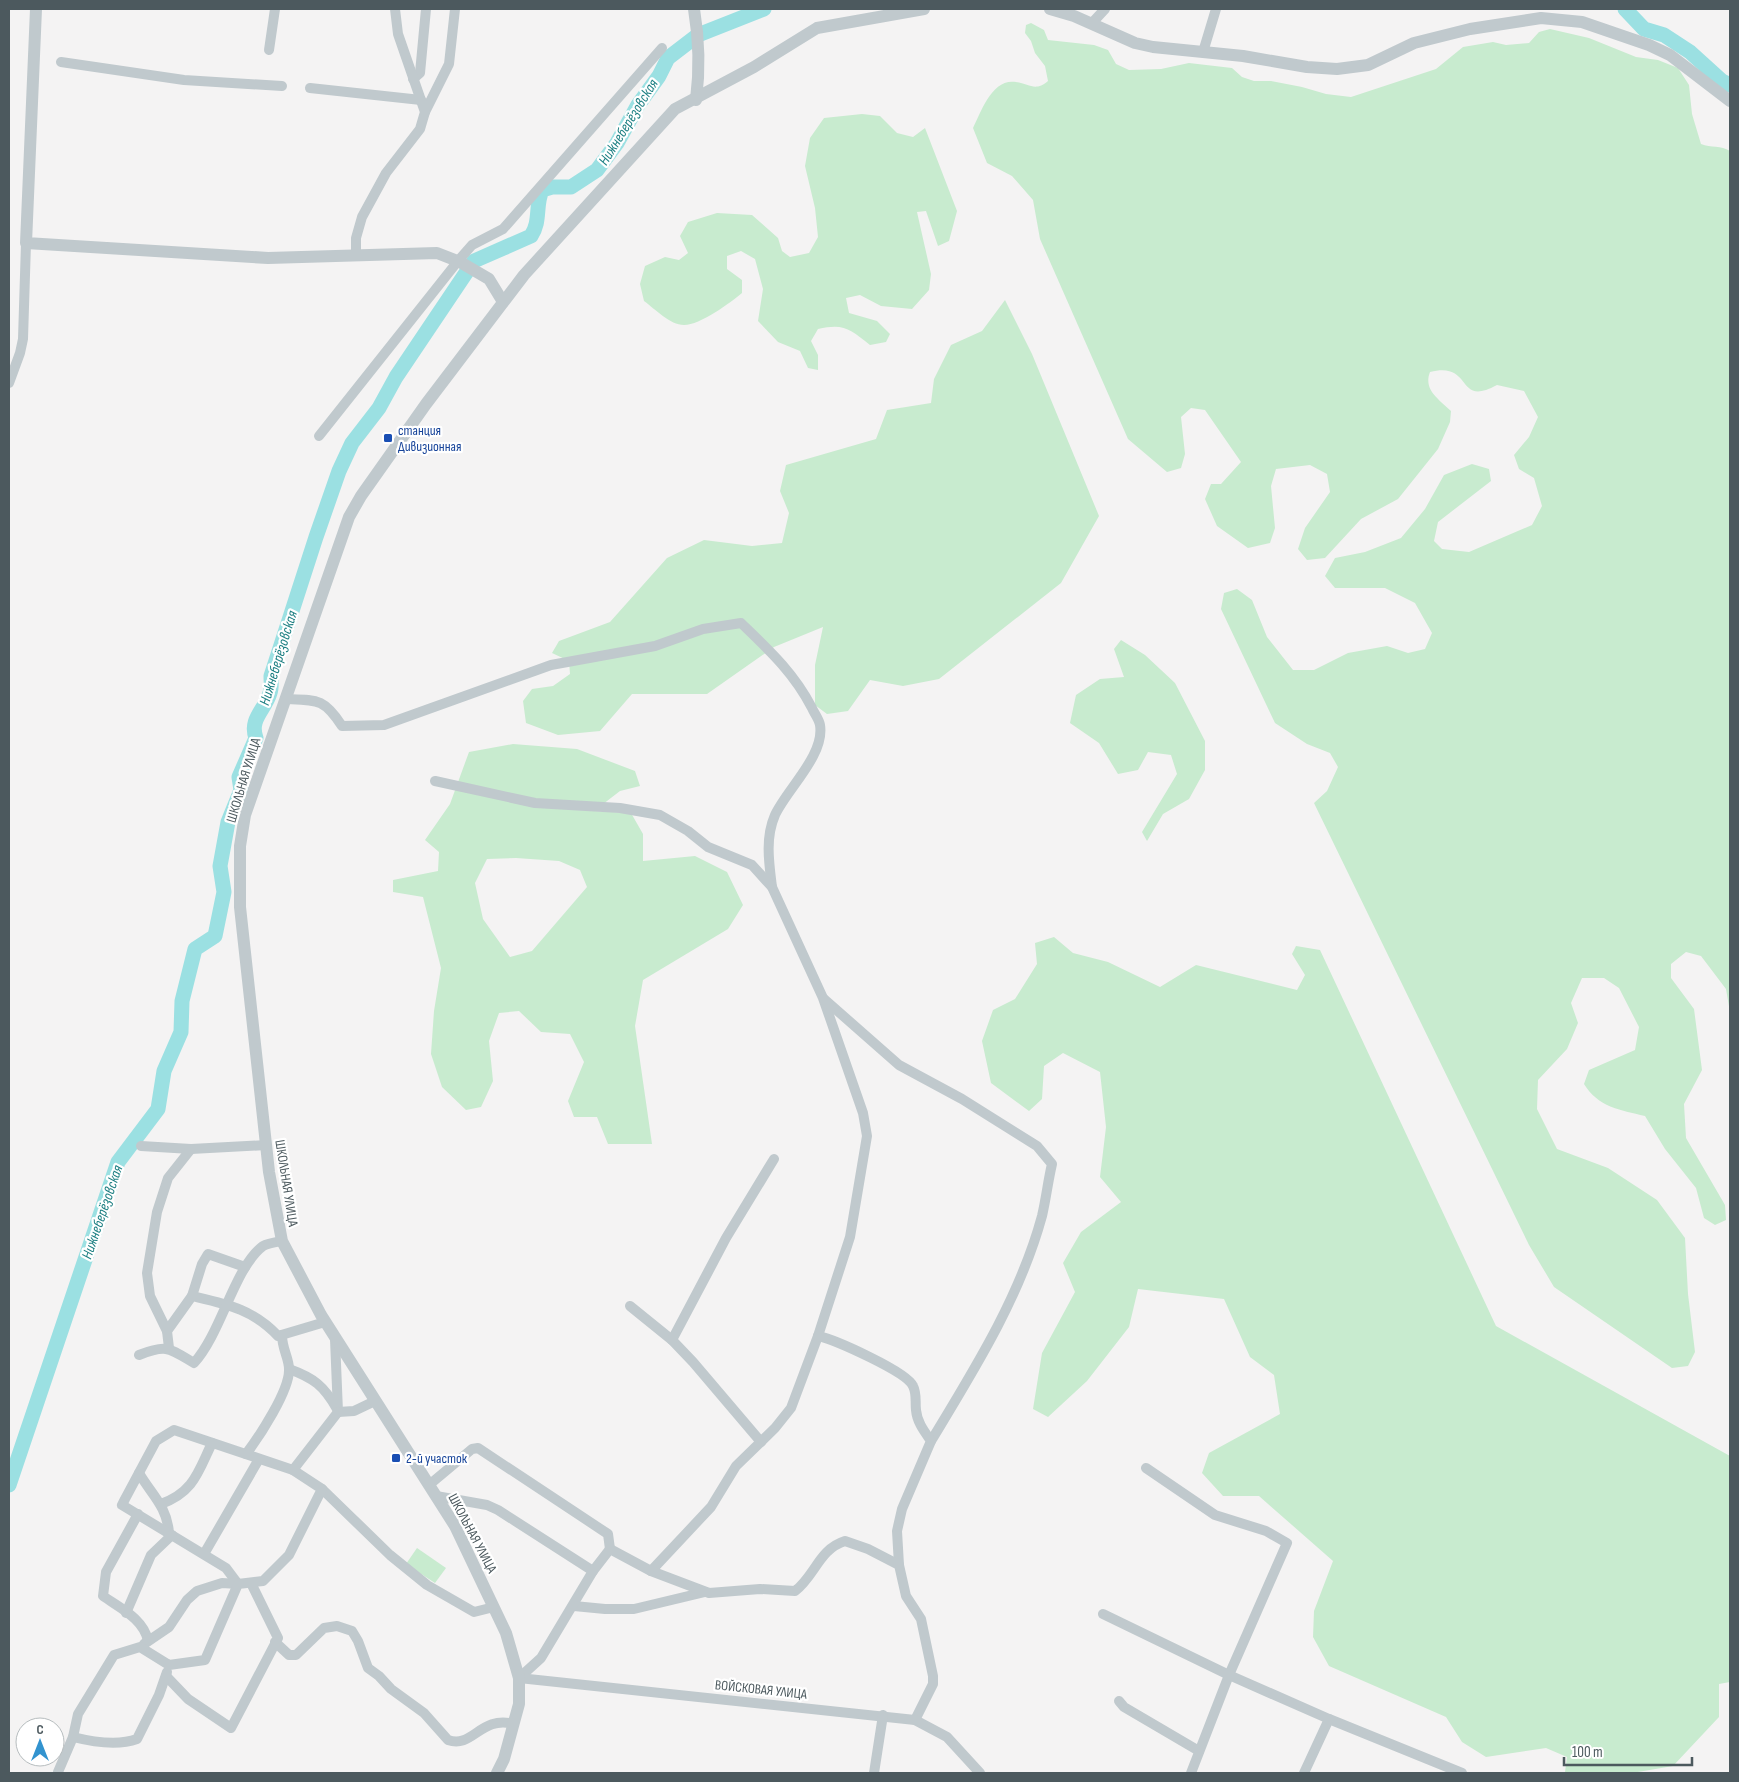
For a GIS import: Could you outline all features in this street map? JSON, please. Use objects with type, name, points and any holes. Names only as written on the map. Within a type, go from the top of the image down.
[{"type":"street","points":[[9,383],[20,354],[23,339],[36,9]]},
{"type":"street","points":[[269,50],[275,9]]},
{"type":"street","points":[[395,9],[398,34],[425,112]]},
{"type":"street","points":[[413,79],[420,73],[426,9]]},
{"type":"street","points":[[356,256],[356,238],[362,217],[386,173],[416,136],[423,124],[425,112],[449,64],[455,9]]},
{"type":"street","points":[[694,9],[699,45],[696,100]]},
{"type":"street","name":"ШКОЛЬНАЯ УЛИЦА","points":[[497,1773],[519,1704],[519,1678],[506,1632],[455,1526],[335,1339],[282,1241],[275,1213],[266,1145],[240,907],[240,846],[245,815],[349,517],[361,496],[421,411],[524,275],[675,109],[696,100],[817,28],[924,9]]},
{"type":"street","points":[[1050,9],[1136,43],[1153,47],[1243,56],[1307,67],[1351,68],[1368,65],[1414,43],[1462,31],[1541,18],[1582,22],[1649,45],[1670,55],[1730,101]]},
{"type":"street","points":[[1092,24],[1105,9]]},
{"type":"street","points":[[1203,52],[1216,9]]},
{"type":"street","points":[[319,436],[472,245],[503,230],[662,48]]},
{"type":"street","points":[[61,62],[184,80],[282,86]]},
{"type":"street","points":[[310,88],[421,100]]},
{"type":"street","points":[[26,242],[268,258],[437,253],[458,261],[489,279],[503,302]]},
{"type":"street","points":[[285,699],[313,700],[329,707],[342,726],[384,725],[551,665],[655,646],[703,629],[741,623],[792,674],[820,723],[820,735],[816,752],[782,802],[770,830],[768,856],[772,887],[823,998],[857,1094],[867,1136],[850,1237],[818,1336],[790,1408],[761,1442],[736,1466],[711,1507],[651,1571]]},
{"type":"street","points":[[435,781],[535,803],[620,808],[660,815],[708,847],[752,865],[772,887]]},
{"type":"street","points":[[823,998],[899,1065],[962,1099],[1037,1146],[1052,1164],[1042,1216],[1021,1277],[978,1363],[931,1441],[902,1509],[897,1531],[899,1565],[906,1596],[921,1619],[933,1676],[933,1684],[915,1720]]},
{"type":"street","points":[[140,1146],[191,1150],[266,1145]]},
{"type":"street","points":[[169,1348],[167,1332],[150,1296],[147,1273],[157,1212],[168,1178],[191,1150]]},
{"type":"street","points":[[672,1340],[726,1238],[774,1159]]},
{"type":"street","points":[[139,1355],[153,1350],[169,1348],[194,1363],[206,1349],[245,1267],[264,1245],[282,1241]]},
{"type":"street","points":[[167,1332],[192,1296],[202,1264],[208,1254],[245,1267]]},
{"type":"street","points":[[192,1296],[228,1305],[263,1320],[278,1336],[325,1322]]},
{"type":"street","points":[[630,1306],[672,1340],[718,1389],[761,1442]]},
{"type":"street","points":[[246,1454],[260,1436],[277,1403],[289,1369],[282,1347],[282,1335]]},
{"type":"street","points":[[818,1336],[834,1339],[903,1374],[914,1387],[917,1417],[920,1426],[931,1441]]},
{"type":"street","points":[[293,1470],[338,1412],[335,1339]]},
{"type":"street","points":[[289,1369],[313,1379],[324,1388],[338,1412]]},
{"type":"street","points":[[338,1412],[354,1411],[375,1401]]},
{"type":"street","points":[[238,1584],[226,1568],[122,1505],[156,1441],[174,1430],[293,1470],[322,1489],[390,1555],[427,1585],[474,1612],[494,1607]]},
{"type":"street","points":[[161,1504],[173,1500],[191,1485],[212,1442]]},
{"type":"street","points":[[429,1485],[472,1449],[478,1448],[608,1534],[610,1549],[593,1571],[574,1606],[541,1658],[519,1678]]},
{"type":"street","points":[[204,1554],[259,1459]]},
{"type":"street","points":[[1146,1468],[1215,1515],[1266,1531],[1287,1543],[1229,1675],[1191,1773]]},
{"type":"street","points":[[139,1473],[161,1504],[170,1534]]},
{"type":"street","points":[[58,1772],[73,1737],[78,1714],[114,1655],[140,1647],[169,1627],[187,1600],[197,1591],[222,1583],[238,1584],[263,1581],[289,1554],[322,1489]]},
{"type":"street","points":[[436,1496],[487,1505],[498,1510],[593,1571]]},
{"type":"street","points":[[138,1514],[106,1572],[103,1596],[145,1628],[148,1641]]},
{"type":"street","points":[[126,1612],[151,1556],[170,1534]]},
{"type":"street","points":[[574,1606],[605,1609],[634,1608],[706,1592],[760,1588],[795,1591],[801,1586],[830,1547],[845,1541],[868,1549],[899,1565]]},
{"type":"street","points":[[610,1549],[651,1571],[706,1592]]},
{"type":"street","points":[[166,1676],[188,1698],[231,1728],[278,1638],[251,1583]]},
{"type":"street","points":[[140,1647],[169,1665],[206,1660],[238,1584]]},
{"type":"street","points":[[1103,1614],[1229,1675],[1329,1719],[1462,1773]]},
{"type":"street","points":[[275,1642],[289,1654],[296,1655],[324,1628],[337,1626],[352,1630],[368,1668],[379,1676],[391,1689],[424,1712],[448,1740],[454,1742],[466,1740],[491,1724],[504,1722],[514,1724]]},
{"type":"street","points":[[73,1737],[100,1742],[130,1741],[137,1738],[159,1695],[169,1665]]},
{"type":"street","name":"ВОЙСКОВАЯ УЛИЦА","points":[[519,1678],[883,1715],[915,1720],[947,1737],[980,1773]]},
{"type":"street","points":[[1119,1701],[1124,1707],[1199,1751]]},
{"type":"street","points":[[874,1773],[883,1715]]},
{"type":"street","points":[[1304,1773],[1329,1719]]},
{"type":"green space","points":[[1031,23],[1044,30],[1048,40],[1094,45],[1108,50],[1116,64],[1129,70],[1161,69],[1189,63],[1232,68],[1242,77],[1254,81],[1271,81],[1326,94],[1351,97],[1436,69],[1463,47],[1493,42],[1506,45],[1529,43],[1539,32],[1550,29],[1589,38],[1636,57],[1658,60],[1678,68],[1689,85],[1692,114],[1701,144],[1730,151],[1730,1012],[1726,989],[1701,956],[1686,952],[1671,964],[1671,978],[1694,1009],[1702,1070],[1684,1104],[1686,1138],[1725,1205],[1726,1220],[1715,1225],[1704,1218],[1696,1188],[1665,1149],[1645,1116],[1603,1103],[1584,1084],[1589,1070],[1635,1050],[1639,1027],[1619,988],[1604,978],[1582,978],[1571,1003],[1578,1023],[1567,1049],[1538,1080],[1537,1109],[1557,1149],[1608,1168],[1657,1200],[1685,1238],[1688,1294],[1695,1352],[1688,1366],[1672,1368],[1554,1287],[1529,1245],[1314,803],[1327,791],[1338,767],[1330,753],[1307,744],[1275,723],[1221,609],[1224,593],[1237,589],[1252,600],[1267,637],[1293,670],[1314,670],[1348,653],[1387,646],[1408,653],[1425,649],[1432,633],[1415,603],[1385,588],[1335,588],[1325,576],[1335,558],[1365,552],[1401,538],[1425,509],[1444,475],[1472,464],[1489,469],[1491,481],[1438,522],[1434,541],[1442,549],[1469,552],[1532,525],[1542,506],[1534,478],[1519,469],[1514,455],[1529,437],[1538,417],[1524,391],[1497,385],[1484,391],[1475,391],[1453,373],[1444,370],[1430,372],[1428,378],[1430,389],[1451,411],[1450,422],[1438,449],[1398,499],[1361,519],[1325,558],[1307,560],[1298,549],[1305,528],[1330,492],[1327,474],[1310,465],[1276,469],[1271,486],[1275,528],[1270,543],[1248,548],[1217,526],[1205,499],[1211,484],[1221,484],[1241,462],[1205,410],[1191,408],[1181,417],[1185,454],[1181,468],[1167,472],[1128,439],[1040,239],[1033,200],[1012,176],[987,163],[973,128],[989,97],[1000,85],[1016,82],[1036,87],[1048,81],[1045,66],[1035,53],[1031,41],[1025,33],[1026,25]]},
{"type":"green space","points":[[862,114],[880,116],[897,133],[913,137],[925,128],[957,211],[949,241],[938,246],[926,211],[917,212],[931,274],[929,290],[912,309],[881,306],[860,295],[846,298],[849,313],[877,321],[890,334],[886,342],[870,345],[852,331],[841,327],[818,329],[811,341],[818,355],[818,370],[808,368],[800,351],[778,342],[758,321],[763,289],[755,259],[741,251],[727,256],[727,269],[742,280],[742,293],[706,318],[691,324],[679,324],[668,320],[644,301],[640,284],[645,266],[665,257],[679,260],[688,253],[680,236],[688,222],[717,213],[752,215],[778,238],[782,251],[790,257],[809,253],[818,237],[815,208],[805,166],[810,138],[824,118]]},
{"type":"green space","points":[[1005,300],[1032,354],[1099,516],[1061,583],[939,679],[903,686],[870,680],[848,711],[827,714],[815,705],[815,665],[823,627],[774,647],[707,694],[632,694],[600,731],[558,735],[526,723],[523,701],[532,689],[553,686],[570,674],[569,661],[552,653],[559,641],[610,622],[667,558],[704,540],[752,546],[782,543],[789,513],[780,491],[786,465],[876,439],[887,410],[931,403],[934,379],[951,345],[982,331]]},
{"type":"green space","points":[[1121,640],[1145,655],[1175,683],[1205,741],[1205,770],[1189,799],[1163,814],[1147,841],[1142,832],[1177,774],[1171,755],[1148,752],[1138,770],[1118,774],[1099,743],[1070,723],[1076,695],[1100,679],[1124,677],[1114,649]]},
{"type":"green space","points":[[513,744],[577,749],[635,771],[640,786],[620,791],[594,811],[631,813],[643,834],[643,861],[695,856],[727,872],[743,905],[728,929],[643,980],[635,1026],[652,1144],[608,1144],[597,1117],[574,1117],[568,1101],[584,1062],[570,1034],[541,1032],[519,1011],[499,1013],[489,1041],[493,1081],[481,1107],[466,1110],[442,1087],[431,1054],[434,1011],[441,968],[423,897],[393,892],[393,880],[438,871],[439,852],[425,840],[450,804],[469,752]],"holes":[[[516,858],[559,861],[580,870],[587,887],[532,951],[510,957],[483,919],[475,883],[487,859]]]},
{"type":"green space","points":[[1054,937],[1073,953],[1108,962],[1160,987],[1196,965],[1297,990],[1305,975],[1292,954],[1296,946],[1320,950],[1496,1326],[1730,1456],[1730,1682],[1719,1684],[1719,1717],[1673,1766],[1632,1773],[1559,1773],[1565,1772],[1567,1757],[1546,1748],[1486,1757],[1462,1742],[1446,1717],[1329,1666],[1313,1637],[1314,1611],[1333,1561],[1259,1496],[1223,1496],[1202,1473],[1209,1453],[1280,1414],[1274,1375],[1250,1357],[1224,1299],[1138,1289],[1129,1327],[1087,1381],[1048,1417],[1033,1409],[1042,1353],[1075,1292],[1063,1263],[1081,1232],[1121,1202],[1100,1177],[1106,1127],[1100,1072],[1063,1053],[1044,1066],[1042,1099],[1029,1111],[991,1083],[982,1041],[993,1010],[1015,999],[1037,964],[1035,943]]},
{"type":"green space","points":[[417,1548],[446,1568],[435,1583],[406,1564]]},
{"type":"waterway","name":"Нижнеберёзовская","points":[[9,1485],[118,1162],[158,1109],[164,1071],[181,1032],[182,1001],[195,949],[215,936],[224,892],[220,866],[228,822],[241,790],[239,777],[256,738],[254,731],[256,720],[270,693],[271,676],[316,537],[339,471],[352,443],[379,408],[396,377],[474,261],[531,236],[536,225],[542,190],[552,187],[571,187],[597,170],[617,143],[638,105],[659,76],[668,58],[698,35],[764,9]]},
{"type":"waterway","name":"Нижнеберёзовская","points":[[1625,9],[1644,29],[1664,35],[1690,52],[1722,81],[1730,85]]},
{"type":"place","name":"станция Дивизионная","points":[[388,438]]},
{"type":"place","name":"2-й участок","points":[[396,1458]]}]
